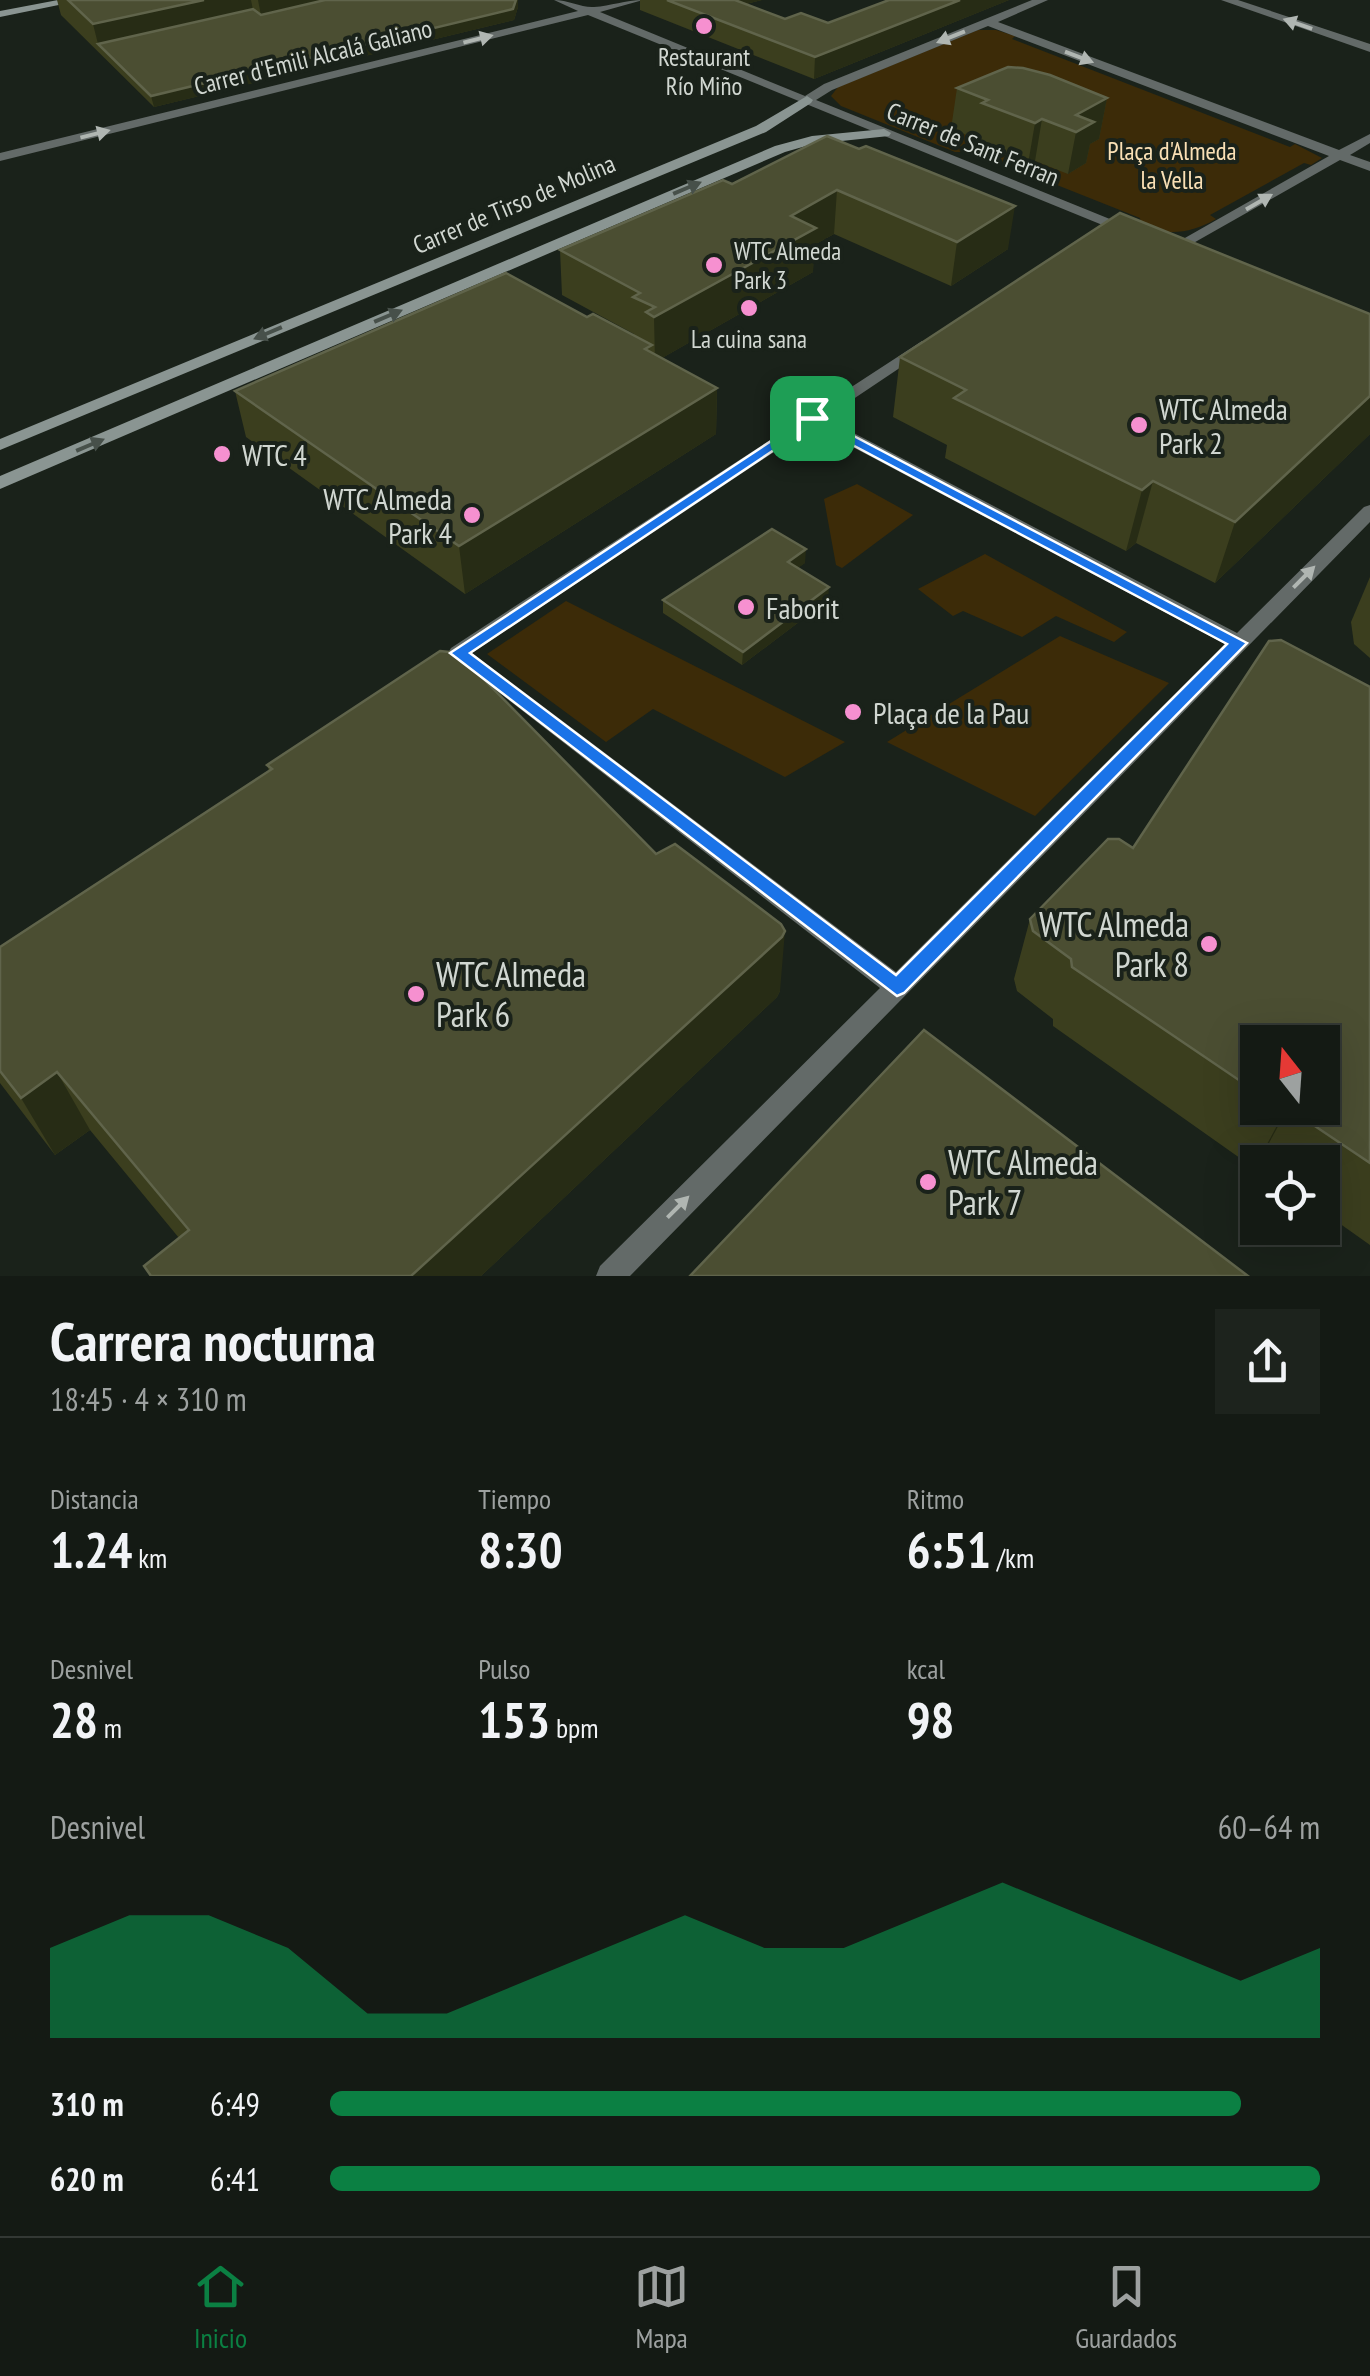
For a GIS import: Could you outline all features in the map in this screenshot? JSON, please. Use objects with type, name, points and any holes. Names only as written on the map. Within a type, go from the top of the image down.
[{"type":"street","points":[[0,14],[77,0]]},
{"type":"street","name":"Carrer de Sant Ferran","points":[[560,0],[1140,236]]},
{"type":"street","name":"Carrer d'Emili Alcalá Galiano","points":[[0,157],[637,0]]},
{"type":"street","name":"Carrer de Tirso de Molina","points":[[0,445],[761,129],[828,87],[1042,0]]},
{"type":"street","points":[[1227,0],[1370,48]]},
{"type":"street","points":[[988,22],[1370,167]]},
{"type":"street","name":"Carrer de Tirso de Molina","points":[[0,483],[780,148],[812,140],[884,133]]},
{"type":"street","points":[[1174,250],[1370,138]]},
{"type":"street","points":[[1084,239],[1108,223]]},
{"type":"street","points":[[1157,243],[1192,257]]},
{"type":"street","points":[[897,987],[458,653],[935,337]]},
{"type":"street","points":[[812,418],[1238,643]]},
{"type":"street","points":[[610,1276],[1370,511]]},
{"type":"green space","name":"Plaça d'Almeda la Vella","points":[[978,30],[1015,36],[1012,39],[1290,147],[1295,144],[1322,158],[1311,165],[1304,163],[1210,215],[1216,219],[1207,224],[1180,232],[1161,231],[1141,227],[1140,218],[974,152],[955,152],[841,106],[831,96],[838,87]]},
{"type":"green space","points":[[857,484],[913,515],[842,568],[836,565],[824,499]]},
{"type":"green space","points":[[985,554],[1127,632],[1114,642],[1056,616],[1022,637],[963,611],[953,616],[918,589]]},
{"type":"green space","points":[[566,601],[845,742],[785,777],[653,709],[606,742],[487,654]]},
{"type":"green space","points":[[1060,636],[1169,683],[1035,816],[887,742]]},
{"type":"building","points":[[68,0],[204,0],[93,24]]},
{"type":"building","points":[[325,0],[516,0],[513,9],[151,96],[98,44],[253,9],[261,15]]},
{"type":"building","points":[[667,0],[735,0],[785,19],[801,13],[828,23],[889,0],[960,0],[815,57]]},
{"type":"building","points":[[1008,67],[1050,75],[1107,98],[1076,115],[1094,122],[1076,132],[1042,119],[1035,123],[982,103],[988,100],[957,88]]},
{"type":"building","points":[[827,136],[859,149],[866,146],[1015,206],[957,242],[837,190],[791,216],[816,228],[654,317],[646,312],[655,307],[633,297],[640,293],[560,250],[723,180],[732,184]]},
{"type":"building","name":"WTC Almeda Park 2","points":[[1120,213],[1370,314],[1370,396],[1235,522],[1153,481],[1142,490],[954,398],[966,390],[900,357]]},
{"type":"building","name":"WTC Almeda Park 4","points":[[506,273],[587,317],[593,314],[652,345],[645,349],[717,388],[459,546],[235,391]]},
{"type":"building","name":"Faborit","points":[[772,529],[806,549],[788,562],[829,587],[743,652],[663,600]]},
{"type":"building","name":"WTC Almeda Park 8","points":[[1281,640],[1370,687],[1370,1163],[1313,1125],[1340,1125],[1340,1025],[1240,1025],[1240,1081],[1072,967],[1071,959],[1033,931],[1030,919],[1108,839],[1119,839],[1133,848],[1269,641]]},
{"type":"building","name":"WTC Almeda Park 6","points":[[440,651],[458,653],[656,854],[675,844],[781,924],[785,931],[411,1276],[151,1276],[144,1266],[189,1230],[57,1072],[21,1098],[0,1071],[0,947],[272,769],[267,765]]},
{"type":"building","points":[[924,1030],[1248,1276],[690,1276]]},
{"type":"place","name":"Restaurant Río Miño","points":[[704,26]]},
{"type":"place","name":"WTC Almeda Park 3","points":[[714,265]]},
{"type":"place","name":"La cuina sana","points":[[749,308]]},
{"type":"place","name":"WTC Almeda Park 2","points":[[1139,425]]},
{"type":"place","name":"WTC 4","points":[[222,454]]},
{"type":"place","name":"WTC Almeda Park 4","points":[[472,515]]},
{"type":"place","name":"Faborit","points":[[746,607]]},
{"type":"place","name":"Plaça de la Pau","points":[[853,712]]},
{"type":"place","name":"WTC Almeda Park 8","points":[[1209,944]]},
{"type":"place","name":"WTC Almeda Park 6","points":[[416,994]]},
{"type":"place","name":"WTC Almeda Park 7","points":[[928,1182]]},
{"type":"route","points":[[812,418],[1238,643],[897,987],[458,653],[812,418]]}]
